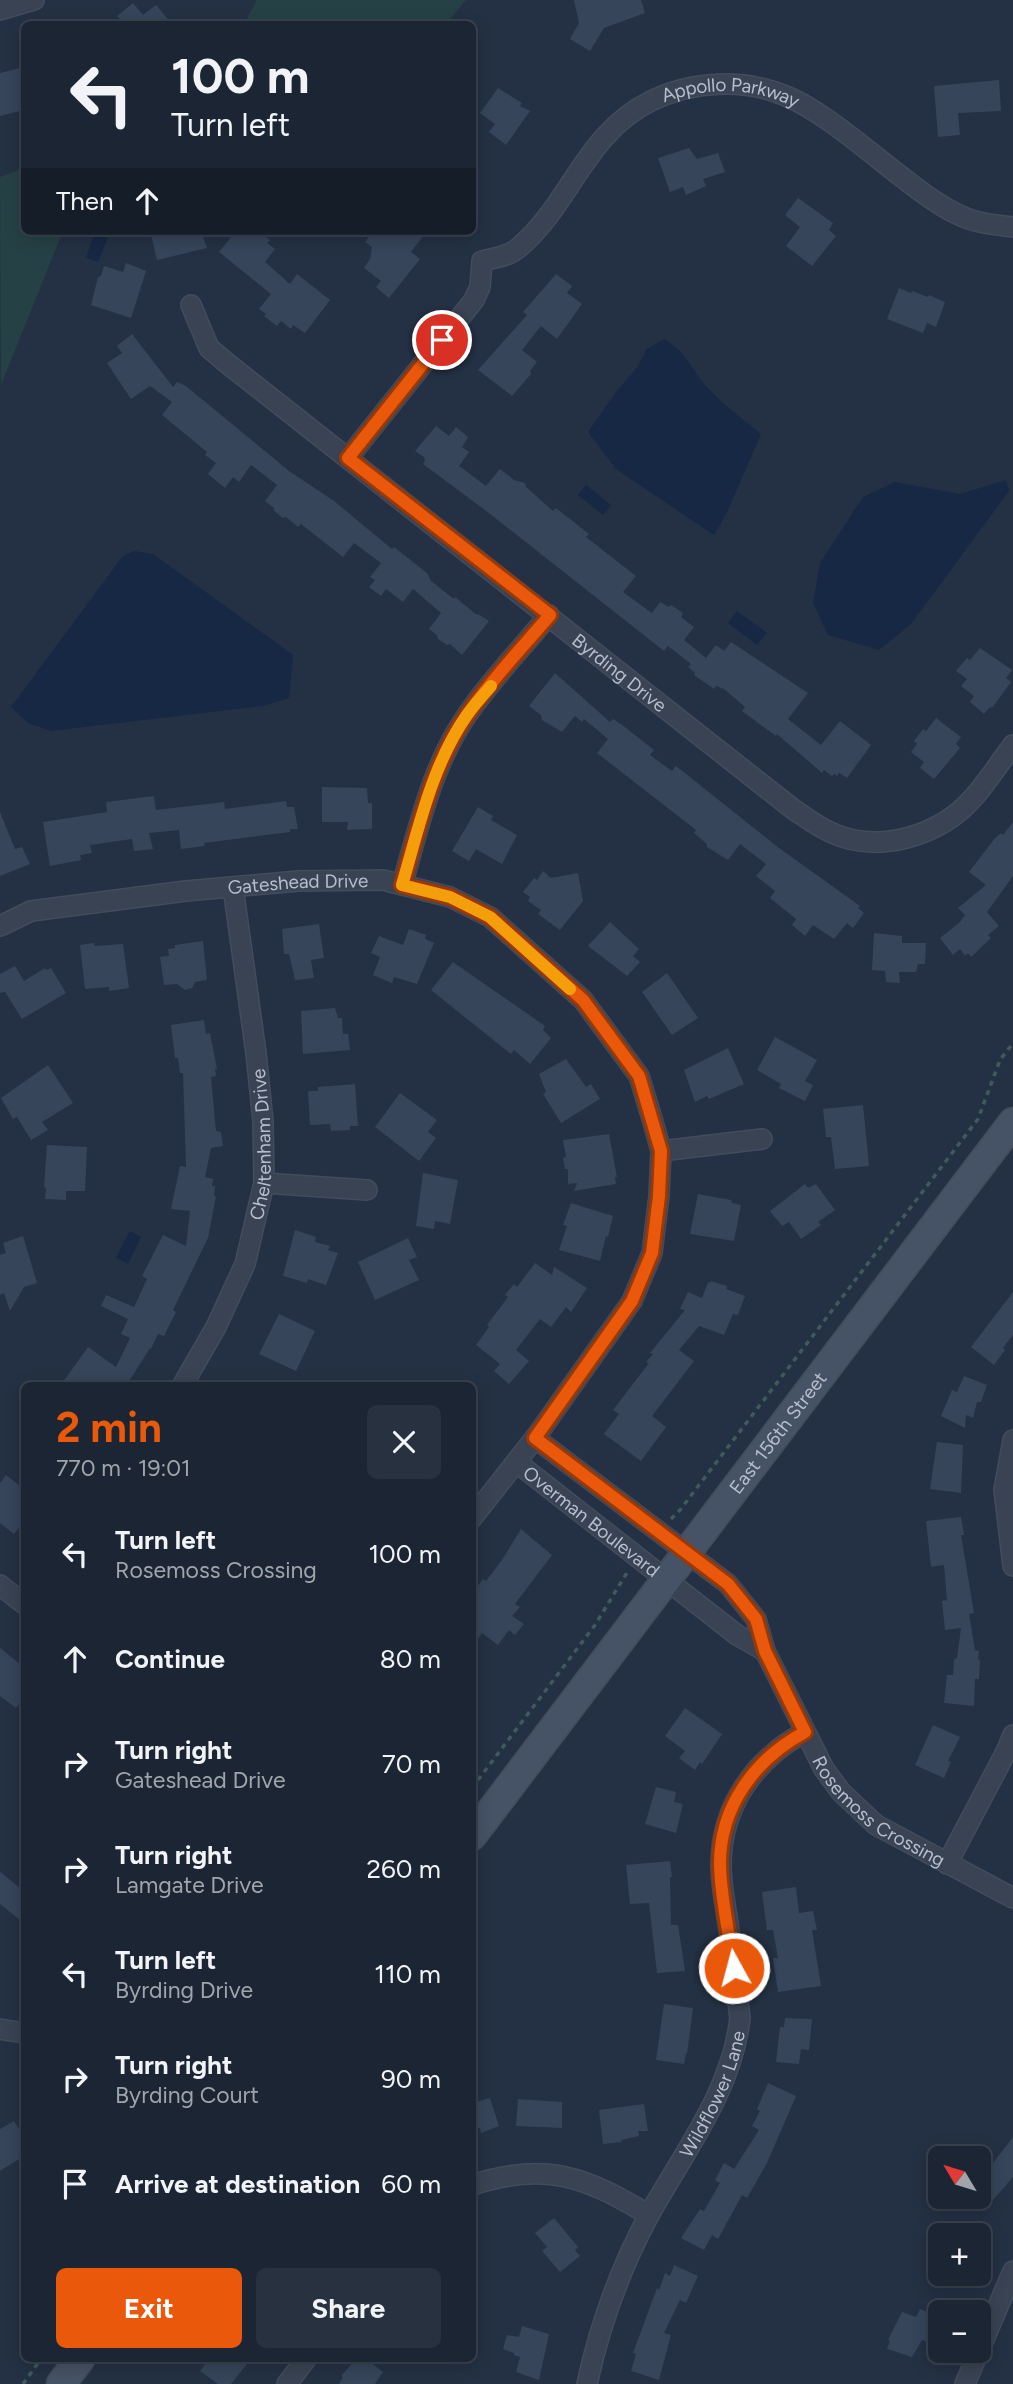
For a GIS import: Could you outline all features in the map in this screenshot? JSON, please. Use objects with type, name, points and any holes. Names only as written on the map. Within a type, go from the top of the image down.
[{"type":"street","points":[[0,10],[34,0]]},
{"type":"street","name":"Appollo Parkway","points":[[348,458],[474,300],[480,287],[482,261],[516,250],[541,224],[601,139],[633,111],[671,92],[716,84],[746,86],[786,96],[806,106],[844,133],[939,205],[967,219],[1013,227]]},
{"type":"street","name":"Byrding Drive","points":[[191,306],[209,348],[793,809],[832,833],[869,843],[901,841],[942,824],[972,799],[1013,745]]},
{"type":"street","points":[[402,885],[440,763],[467,715],[550,615]]},
{"type":"street","name":"Gateshead Drive","points":[[0,926],[31,911],[186,891],[298,881],[383,880],[450,897],[490,917],[583,1000],[639,1076],[661,1151],[652,1253],[632,1301],[535,1438],[476,1513]]},
{"type":"street","name":"Cheltenham Drive","points":[[184,1382],[216,1326],[245,1264],[264,1183],[263,1121],[256,1053],[233,887]]},
{"type":"street","name":"East 156th Street","points":[[476,1831],[1013,1122]]},
{"type":"street","points":[[661,1151],[762,1139]]},
{"type":"street","points":[[264,1183],[367,1190]]},
{"type":"street","name":"Rosemoss Crossing","points":[[535,1438],[728,1584],[756,1619],[765,1651],[824,1769],[858,1810],[876,1825],[1013,1898]]},
{"type":"street","points":[[1013,1440],[1004,1490],[1013,1566]]},
{"type":"street","name":"Overman Boulevard","points":[[516,1462],[737,1635],[765,1651]]},
{"type":"street","points":[[0,1585],[21,1599]]},
{"type":"street","name":"Wildflower Lane","points":[[587,2384],[596,2342],[612,2294],[649,2215],[722,2087],[738,2040],[740,2018],[720,1866],[729,1816],[739,1793],[756,1769],[784,1743],[805,1732]]},
{"type":"street","points":[[947,1864],[1013,1735]]},
{"type":"street","points":[[0,2029],[21,2033]]},
{"type":"street","points":[[476,2184],[523,2173],[562,2175],[598,2186],[649,2215]]},
{"type":"street","points":[[965,2384],[1013,2271]]},
{"type":"street","points":[[61,2384],[78,2362]]},
{"type":"street","points":[[287,2384],[304,2362]]},
{"type":"path","points":[[659,1533],[680,1510],[978,1119],[1000,1060],[1013,1043]]},
{"type":"path","points":[[476,1783],[595,1625],[626,1573],[639,1558]]},
{"type":"path","points":[[23,2384],[39,2362]]},
{"type":"green space","points":[[257,0],[466,0],[448,21],[246,21]]},
{"type":"green space","points":[[21,169],[21,235],[61,235],[1,385],[0,177]]},
{"type":"water","points":[[94,235],[108,237],[98,262],[86,258]]},
{"type":"water","points":[[664,339],[684,355],[713,394],[761,434],[728,510],[714,535],[616,469],[588,432],[638,366],[647,349]]},
{"type":"water","points":[[1006,480],[1009,491],[911,624],[879,650],[828,635],[813,603],[820,563],[863,497],[895,482],[960,494]]},
{"type":"water","points":[[586,485],[611,505],[603,515],[578,495]]},
{"type":"water","points":[[134,551],[153,554],[293,655],[289,698],[263,706],[51,731],[28,723],[11,707],[122,557]]},
{"type":"water","points":[[737,611],[767,633],[757,645],[728,623]]},
{"type":"water","points":[[130,1231],[141,1237],[128,1264],[116,1258]]},
{"type":"building","points":[[574,0],[641,0],[645,13],[604,28],[590,51],[570,39],[579,23]]},
{"type":"building","points":[[133,3],[143,15],[156,5],[169,21],[122,21],[117,16]]},
{"type":"building","points":[[21,68],[21,111],[0,116],[0,73]]},
{"type":"building","points":[[999,80],[1001,111],[958,113],[960,135],[938,137],[934,86]]},
{"type":"building","points":[[498,88],[530,111],[506,145],[489,132],[495,124],[480,113]]},
{"type":"building","points":[[689,148],[697,159],[718,153],[725,172],[703,179],[706,186],[686,195],[683,187],[670,192],[658,158]]},
{"type":"building","points":[[798,198],[833,223],[829,230],[836,236],[812,266],[786,246],[800,227],[785,215]]},
{"type":"building","points":[[151,235],[202,235],[207,248],[157,260]]},
{"type":"building","points":[[233,235],[263,235],[270,240],[267,243],[275,249],[265,262],[290,284],[297,274],[330,300],[305,333],[293,325],[291,329],[281,321],[277,326],[259,309],[271,294],[219,252]]},
{"type":"building","points":[[370,235],[424,235],[411,252],[420,259],[389,298],[376,287],[381,281],[364,268],[370,259],[372,247],[365,242]]},
{"type":"building","points":[[126,263],[146,271],[131,318],[91,305],[98,277],[101,276],[104,266],[123,272]]},
{"type":"building","points":[[556,274],[572,286],[567,293],[582,304],[557,339],[541,326],[522,350],[537,362],[530,371],[531,374],[512,396],[478,370],[527,315],[523,312]]},
{"type":"building","points":[[899,288],[945,302],[936,327],[927,323],[923,333],[887,319]]},
{"type":"building","points":[[132,334],[173,387],[177,382],[186,386],[289,471],[334,501],[392,549],[394,547],[427,573],[431,581],[454,599],[455,597],[489,621],[462,655],[450,644],[438,639],[429,629],[441,613],[413,589],[403,602],[386,589],[381,596],[369,587],[375,580],[370,577],[381,563],[354,543],[343,557],[301,524],[298,527],[274,511],[265,501],[277,485],[251,465],[239,482],[233,477],[225,488],[208,474],[216,463],[205,455],[207,452],[162,415],[172,402],[150,386],[131,399],[107,363],[122,353],[117,346]]},
{"type":"building","points":[[436,426],[449,436],[456,427],[468,437],[462,447],[469,452],[459,466],[486,486],[500,469],[514,480],[525,483],[526,487],[553,511],[556,508],[589,534],[586,537],[636,576],[623,592],[652,613],[660,602],[683,613],[681,617],[694,627],[684,640],[706,658],[716,645],[724,651],[731,642],[808,693],[788,719],[821,745],[840,721],[871,745],[847,778],[839,773],[832,776],[824,770],[822,773],[777,734],[776,736],[742,711],[745,707],[724,689],[716,686],[714,689],[694,675],[688,667],[691,664],[668,646],[664,651],[423,464],[424,457],[415,451]]},
{"type":"building","points":[[980,648],[1012,670],[1006,678],[1011,682],[992,708],[984,714],[970,702],[974,696],[961,686],[967,679],[956,671]]},
{"type":"building","points":[[555,673],[610,722],[613,719],[621,724],[654,750],[650,755],[672,771],[676,766],[779,848],[860,906],[858,908],[864,913],[853,928],[847,923],[834,939],[813,925],[805,936],[792,925],[796,919],[770,898],[775,891],[756,876],[766,864],[740,844],[728,860],[707,847],[694,833],[696,830],[597,753],[608,739],[584,719],[582,722],[575,716],[562,732],[542,720],[541,715],[529,706]]},
{"type":"building","points":[[936,718],[961,737],[956,744],[960,748],[934,779],[920,768],[924,762],[911,752],[917,744],[914,741]]},
{"type":"building","points":[[322,787],[367,788],[368,803],[372,803],[372,829],[347,830],[348,822],[322,822]]},
{"type":"building","points":[[154,796],[156,810],[224,802],[225,809],[286,801],[287,807],[294,807],[298,829],[181,849],[179,830],[149,833],[153,849],[134,851],[132,839],[90,845],[92,853],[80,855],[81,860],[50,866],[43,822],[107,812],[106,802]]},
{"type":"building","points":[[478,807],[493,816],[491,820],[517,835],[502,864],[476,849],[469,861],[452,851]]},
{"type":"building","points":[[0,812],[15,849],[22,847],[30,864],[0,876]]},
{"type":"building","points":[[1013,822],[1013,876],[987,912],[999,926],[988,935],[991,938],[971,957],[968,953],[965,956],[960,949],[953,955],[940,938],[965,915],[958,908],[986,885],[969,872],[995,838],[1001,833],[1003,835]]},
{"type":"building","points":[[543,871],[551,878],[578,873],[583,901],[560,930],[538,914],[541,910],[528,901],[530,897],[523,892]]},
{"type":"building","points":[[610,922],[639,949],[633,956],[640,962],[627,976],[588,946]]},
{"type":"building","points":[[319,924],[324,958],[311,960],[314,978],[295,980],[289,954],[284,954],[282,929]]},
{"type":"building","points":[[409,929],[426,935],[425,939],[434,943],[417,984],[394,977],[392,983],[373,975],[380,957],[371,953],[379,936],[403,945]]},
{"type":"building","points":[[874,933],[902,936],[902,943],[926,943],[925,964],[918,964],[916,972],[899,972],[900,983],[886,982],[885,971],[872,970]]},
{"type":"building","points":[[203,941],[207,980],[195,982],[192,988],[185,990],[177,984],[164,985],[160,957],[169,956],[168,949],[175,948],[175,945]]},
{"type":"building","points":[[94,943],[95,946],[123,944],[129,988],[109,991],[109,987],[85,989],[80,945]]},
{"type":"building","points":[[453,962],[545,1026],[543,1030],[551,1038],[530,1064],[514,1050],[511,1054],[431,990]]},
{"type":"building","points":[[15,966],[24,981],[45,968],[51,968],[66,993],[22,1019],[5,992],[0,993],[0,974]]},
{"type":"building","points":[[667,973],[698,1018],[672,1035],[642,992]]},
{"type":"building","points":[[335,1008],[338,1018],[342,1018],[343,1034],[348,1034],[350,1050],[303,1054],[301,1011]]},
{"type":"building","points":[[204,1020],[206,1034],[210,1033],[217,1069],[216,1076],[211,1077],[216,1131],[221,1132],[223,1146],[211,1148],[205,1177],[213,1179],[212,1186],[215,1186],[216,1196],[208,1238],[173,1310],[176,1312],[164,1336],[158,1334],[129,1382],[63,1382],[88,1347],[116,1367],[130,1338],[121,1334],[128,1319],[101,1306],[106,1295],[134,1307],[147,1279],[142,1276],[163,1235],[186,1246],[190,1211],[171,1209],[180,1166],[186,1167],[183,1073],[180,1073],[178,1058],[175,1058],[171,1025]]},
{"type":"building","points":[[775,1037],[817,1060],[805,1081],[813,1085],[805,1101],[779,1088],[781,1084],[757,1070]]},
{"type":"building","points":[[728,1048],[744,1084],[695,1102],[684,1070]]},
{"type":"building","points":[[566,1059],[586,1087],[591,1084],[600,1099],[561,1123],[543,1094],[546,1092],[539,1074]]},
{"type":"building","points":[[48,1065],[73,1103],[42,1122],[48,1130],[31,1140],[17,1117],[13,1119],[1,1098]]},
{"type":"building","points":[[355,1084],[358,1126],[350,1126],[350,1130],[331,1131],[330,1124],[310,1125],[308,1091],[318,1091],[318,1087]]},
{"type":"building","points":[[400,1093],[437,1120],[428,1132],[436,1138],[419,1161],[375,1127]]},
{"type":"building","points":[[863,1105],[869,1166],[835,1169],[831,1137],[826,1137],[823,1109]]},
{"type":"building","points":[[609,1134],[616,1184],[574,1191],[577,1183],[568,1184],[563,1140]]},
{"type":"building","points":[[47,1145],[87,1147],[85,1191],[66,1191],[66,1200],[45,1199]]},
{"type":"building","points":[[423,1173],[458,1180],[450,1224],[435,1221],[434,1229],[416,1226]]},
{"type":"building","points":[[805,1184],[808,1188],[816,1184],[835,1210],[818,1222],[821,1225],[801,1239],[789,1222],[782,1226],[770,1211]]},
{"type":"building","points":[[698,1194],[731,1200],[732,1203],[741,1205],[734,1241],[690,1234]]},
{"type":"building","points":[[571,1203],[613,1216],[600,1261],[559,1250],[567,1226],[563,1225]]},
{"type":"building","points":[[295,1230],[316,1237],[315,1242],[330,1246],[328,1250],[338,1253],[326,1285],[308,1279],[307,1283],[283,1276]]},
{"type":"building","points":[[23,1236],[37,1283],[24,1287],[10,1311],[4,1293],[0,1295],[0,1255],[6,1253],[3,1243]]},
{"type":"building","points":[[408,1238],[417,1257],[409,1260],[419,1280],[375,1300],[358,1262]]},
{"type":"building","points":[[535,1263],[552,1275],[554,1267],[587,1288],[571,1312],[566,1307],[551,1327],[540,1319],[516,1350],[529,1361],[509,1384],[494,1371],[500,1364],[476,1345],[508,1297],[505,1295],[514,1284],[517,1287]]},
{"type":"building","points":[[708,1282],[745,1296],[738,1315],[733,1314],[724,1335],[699,1326],[679,1350],[694,1361],[652,1416],[666,1427],[641,1461],[604,1434],[619,1414],[613,1410],[649,1363],[646,1362],[653,1354],[650,1353],[685,1310],[680,1309],[688,1292],[702,1298]]},
{"type":"building","points":[[1013,1292],[1013,1335],[994,1365],[971,1347]]},
{"type":"building","points":[[279,1314],[315,1331],[296,1371],[259,1354]]},
{"type":"building","points":[[964,1376],[987,1385],[981,1402],[977,1402],[973,1418],[966,1415],[965,1428],[941,1416],[952,1390],[957,1392]]},
{"type":"building","points":[[937,1442],[963,1445],[961,1493],[930,1489]]},
{"type":"building","points":[[6,1475],[21,1487],[21,1525],[14,1534],[0,1523],[0,1483]]},
{"type":"building","points":[[961,1517],[964,1535],[961,1535],[974,1613],[969,1614],[975,1650],[979,1651],[978,1660],[980,1659],[979,1679],[975,1679],[974,1706],[944,1703],[947,1675],[953,1675],[961,1628],[945,1630],[942,1601],[947,1600],[944,1565],[931,1567],[926,1521]]},
{"type":"building","points":[[521,1529],[552,1555],[515,1604],[520,1607],[512,1616],[524,1624],[515,1635],[509,1630],[498,1645],[482,1633],[476,1641],[476,1588],[483,1579],[486,1581]]},
{"type":"building","points":[[0,1648],[20,1664],[21,1702],[16,1708],[0,1696]]},
{"type":"building","points":[[685,1708],[722,1734],[695,1770],[679,1758],[685,1751],[665,1736]]},
{"type":"building","points":[[933,1725],[960,1737],[948,1761],[951,1762],[944,1778],[915,1765]]},
{"type":"building","points":[[656,1787],[676,1792],[674,1802],[683,1804],[676,1833],[645,1824]]},
{"type":"building","points":[[670,1861],[671,1925],[678,1925],[685,1971],[657,1973],[649,1903],[630,1904],[626,1865]]},
{"type":"building","points":[[0,1872],[21,1889],[21,1921],[0,1904]]},
{"type":"building","points":[[796,1887],[799,1913],[813,1911],[817,1930],[812,1930],[821,1986],[778,1992],[773,1958],[778,1958],[773,1930],[767,1930],[762,1892]]},
{"type":"building","points":[[664,2004],[693,2008],[684,2064],[656,2060]]},
{"type":"building","points":[[785,2018],[812,2019],[809,2050],[801,2049],[799,2064],[776,2062],[780,2027],[784,2027]]},
{"type":"building","points":[[768,2083],[796,2096],[767,2163],[747,2198],[742,2195],[718,2239],[712,2235],[704,2250],[681,2238],[700,2209],[704,2211],[720,2183],[715,2180],[724,2163],[734,2169],[759,2130],[752,2126],[760,2111],[757,2109]]},
{"type":"building","points":[[490,2098],[499,2126],[481,2133],[480,2128],[476,2129],[476,2102]]},
{"type":"building","points":[[518,2099],[562,2102],[562,2128],[516,2126]]},
{"type":"building","points":[[644,2104],[648,2131],[638,2131],[639,2136],[621,2140],[622,2142],[603,2144],[599,2110]]},
{"type":"building","points":[[14,2121],[21,2132],[21,2158],[0,2171],[0,2129]]},
{"type":"building","points":[[1013,2137],[1013,2177],[991,2202],[991,2166]]},
{"type":"building","points":[[554,2218],[578,2247],[575,2250],[580,2256],[560,2272],[542,2251],[547,2247],[535,2233]]},
{"type":"building","points":[[674,2265],[698,2276],[686,2303],[680,2300],[664,2333],[671,2335],[659,2380],[631,2371],[636,2354],[633,2353],[657,2288],[659,2290],[665,2273],[670,2276]]},
{"type":"building","points":[[920,2309],[928,2312],[928,2342],[922,2340],[912,2357],[887,2349],[888,2340],[902,2312],[916,2317]]},
{"type":"building","points":[[522,2326],[549,2334],[539,2380],[516,2372],[520,2357],[503,2349],[507,2335],[519,2337]]},
{"type":"building","points":[[207,2362],[249,2362],[231,2384],[218,2384],[200,2371]]},
{"type":"building","points":[[353,2362],[370,2362],[383,2372],[375,2384],[339,2384],[343,2377],[341,2376]]},
{"type":"slow traffic","points":[[491,686],[467,715],[440,763],[402,885],[450,897],[490,917],[570,989]]},
{"type":"route","points":[[442,340],[348,458],[550,615],[467,715],[440,763],[402,885],[450,897],[490,917],[583,1000],[639,1076],[661,1151],[652,1253],[632,1301],[535,1438],[728,1584],[756,1619],[765,1651],[805,1732],[784,1743],[756,1769],[739,1793],[729,1816],[720,1866],[734,1968]]}]
